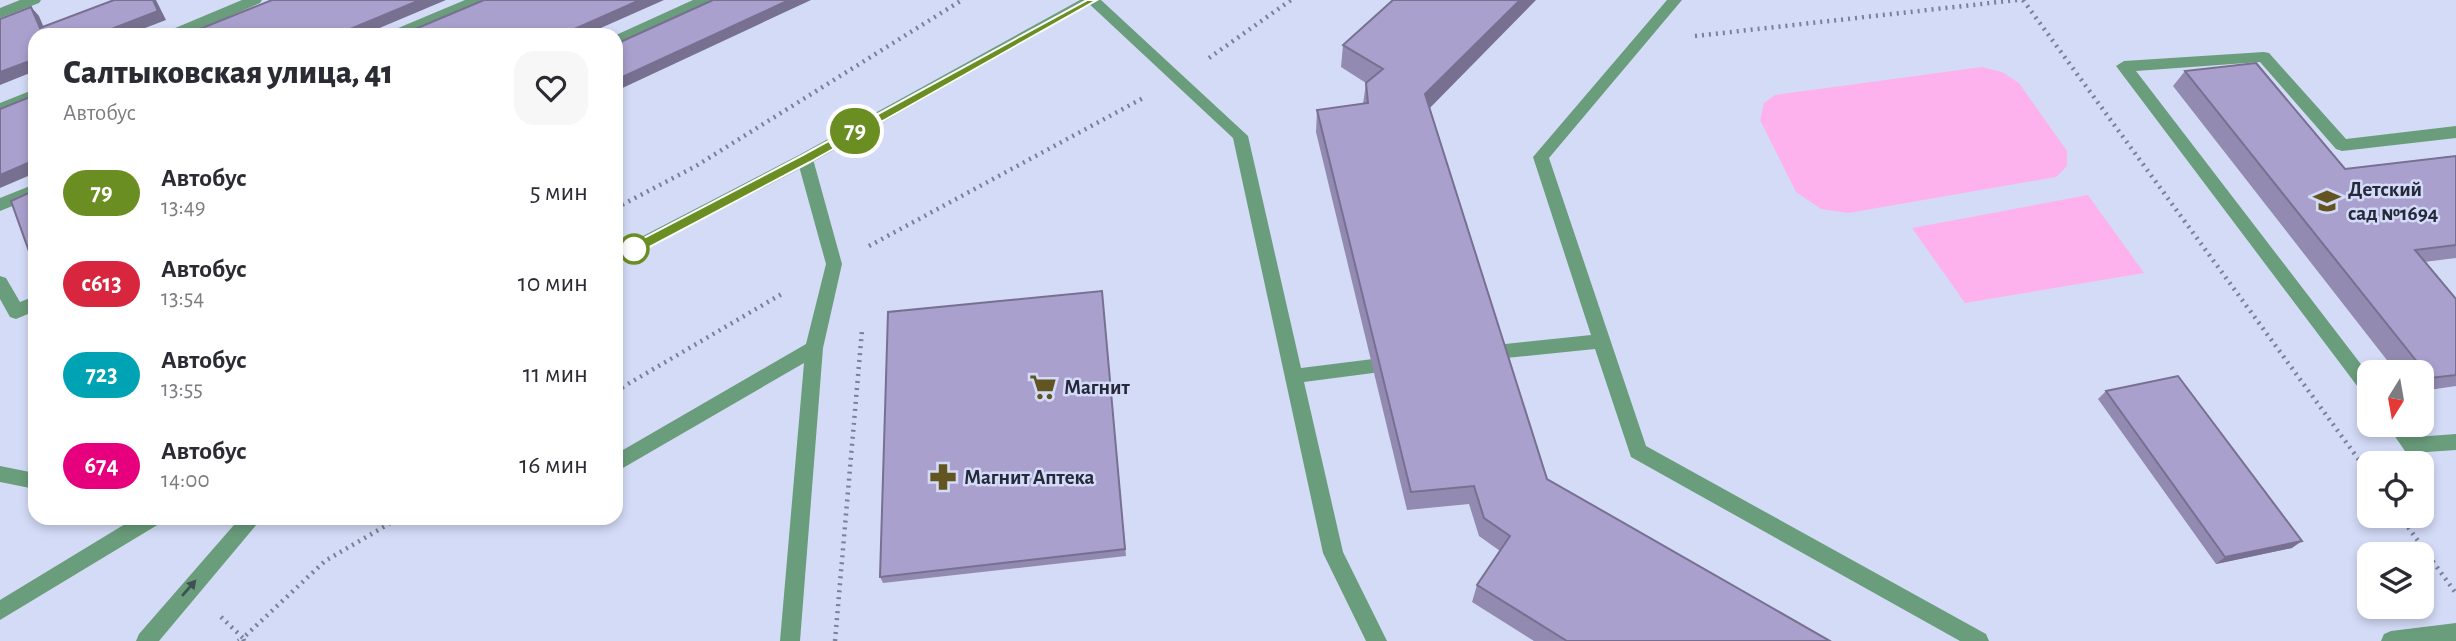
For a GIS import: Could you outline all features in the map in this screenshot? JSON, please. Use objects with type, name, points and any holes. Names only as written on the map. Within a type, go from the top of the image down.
[{"type":"street","points":[[0,13],[34,0]]},
{"type":"street","points":[[189,28],[255,0]]},
{"type":"street","points":[[412,28],[478,0]]},
{"type":"street","points":[[623,38],[706,0]]},
{"type":"street","points":[[623,254],[805,159],[1091,0],[1240,136],[1333,553],[1377,641]]},
{"type":"street","points":[[1675,0],[1541,157],[1638,452],[1979,641]]},
{"type":"street","points":[[2357,373],[2124,66],[2264,57],[2342,145],[2456,132]]},
{"type":"street","points":[[0,109],[28,97]]},
{"type":"street","points":[[790,641],[814,348],[834,264],[805,159]]},
{"type":"street","points":[[0,205],[28,193]]},
{"type":"street","points":[[0,283],[16,312],[28,306]]},
{"type":"street","points":[[1496,352],[1601,341]]},
{"type":"street","points":[[623,460],[814,348]]},
{"type":"street","points":[[1293,376],[1373,366]]},
{"type":"street","points":[[2406,438],[2412,445],[2456,442]]},
{"type":"street","points":[[0,474],[28,480]]},
{"type":"street","points":[[0,611],[141,525]]},
{"type":"street","points":[[146,641],[246,525]]},
{"type":"street","points":[[2391,641],[2456,633]]},
{"type":"path","points":[[623,204],[696,166],[962,0]]},
{"type":"path","points":[[623,387],[834,264],[1178,79],[1291,0]]},
{"type":"path","points":[[1639,42],[2017,0]]},
{"type":"path","points":[[2023,0],[2357,457]]},
{"type":"path","points":[[869,260],[870,246]]},
{"type":"path","points":[[835,641],[863,328]]},
{"type":"path","points":[[215,611],[242,640],[325,561],[387,525]]},
{"type":"path","points":[[2409,528],[2456,594]]},
{"type":"shaded area","points":[[1982,67],[2002,72],[2019,83],[2067,151],[2067,166],[2056,177],[1848,213],[1821,209],[1796,192],[1760,120],[1764,103],[1775,95]]},
{"type":"shaded area","points":[[2088,195],[2144,273],[1965,303],[1912,228]]},
{"type":"building","points":[[114,0],[153,0],[158,11],[114,28],[40,28]]},
{"type":"building","points":[[272,0],[420,0],[353,28],[202,28]]},
{"type":"building","points":[[484,0],[640,0],[577,28],[418,28]]},
{"type":"building","points":[[713,0],[789,0],[623,77],[623,41]]},
{"type":"building","points":[[1393,0],[1520,0],[1425,94],[1547,479],[1830,641],[1567,641],[1477,585],[1510,536],[1484,518],[1474,486],[1411,492],[1317,110],[1368,103],[1366,83],[1383,69],[1343,45]]},
{"type":"building","points":[[31,7],[40,28],[28,28],[28,62],[0,72],[0,19]]},
{"type":"building","points":[[2256,63],[2345,169],[2456,156],[2456,245],[2415,250],[2456,299],[2456,375],[2434,378],[2434,360],[2416,360],[2185,71]]},
{"type":"building","points":[[28,98],[28,163],[0,175],[0,109]]},
{"type":"building","points":[[28,193],[28,248],[11,201]]},
{"type":"building","points":[[1102,291],[1125,549],[880,577],[888,312]]},
{"type":"building","points":[[2178,376],[2302,541],[2225,557],[2106,391]]},
{"type":"bus line","name":"79","points":[[623,254],[805,159],[1091,0]]},
{"type":"place","name":"Детский сад №1694","points":[[2327,201]]},
{"type":"place","name":"Магнит","points":[[1043,387]]},
{"type":"place","name":"Магнит Аптека","points":[[943,477]]}]
